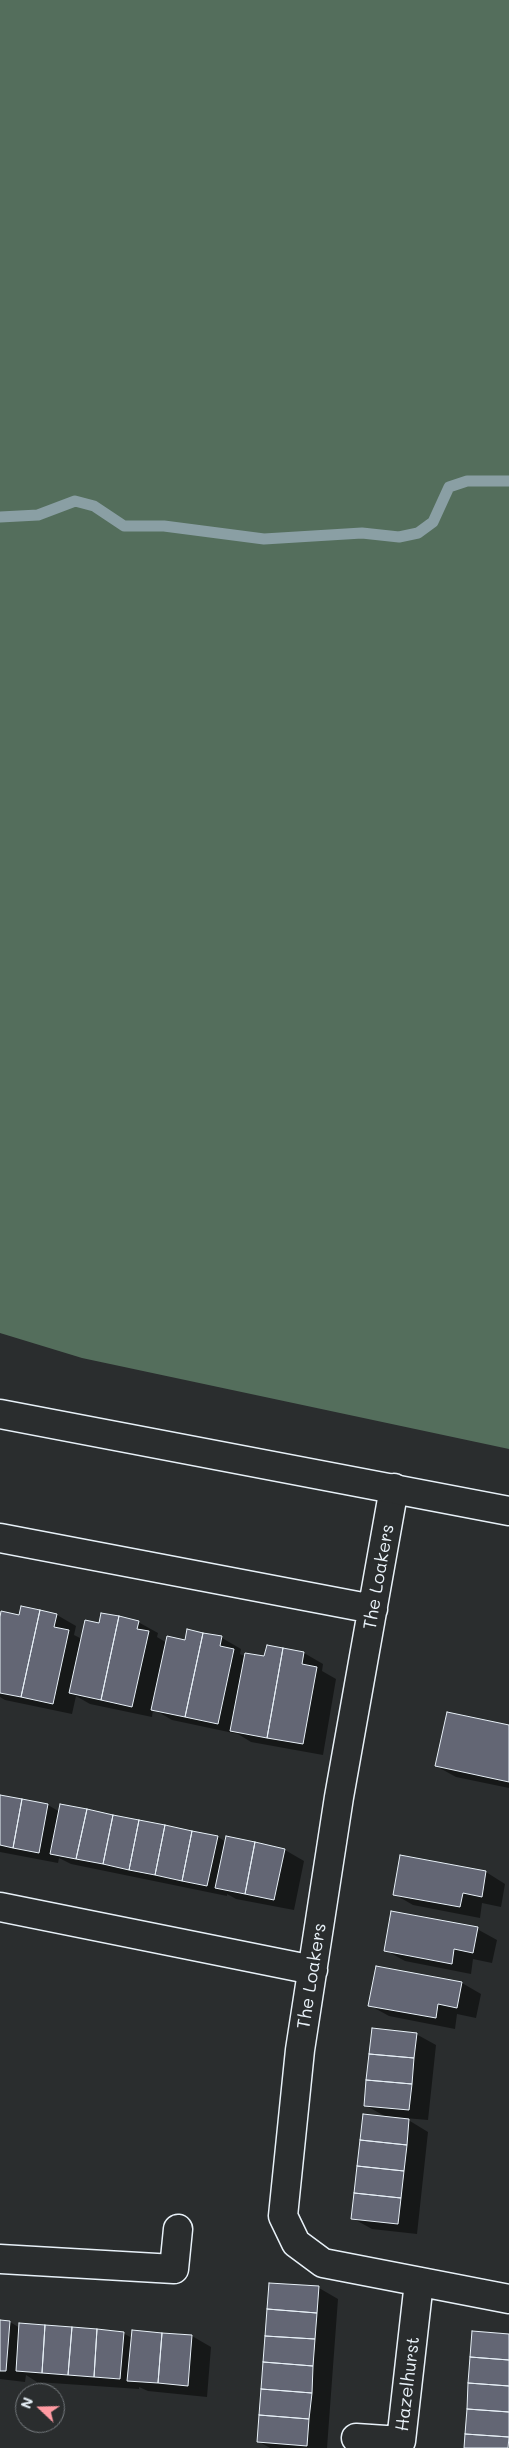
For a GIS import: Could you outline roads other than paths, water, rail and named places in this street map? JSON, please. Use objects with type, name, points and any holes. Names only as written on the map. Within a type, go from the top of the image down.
[{"type":"street","points":[[0,1414],[509,1511]]},
{"type":"street","name":"The Loakers","points":[[394,1488],[339,1797],[312,1970],[300,2050],[283,2216],[296,2243],[323,2263],[509,2299]]},
{"type":"street","points":[[0,1538],[373,1609]]},
{"type":"street","points":[[0,1907],[312,1970]]},
{"type":"street","points":[[0,2259],[174,2269],[178,2229]]},
{"type":"street","name":"Hazelhurst","points":[[356,2438],[401,2441],[420,2282]]},
{"type":"waterway","points":[[0,517],[38,515],[75,501],[94,506],[124,526],[164,526],[264,539],[362,533],[399,537],[418,533],[433,522],[449,487],[467,481],[509,481]]}]
